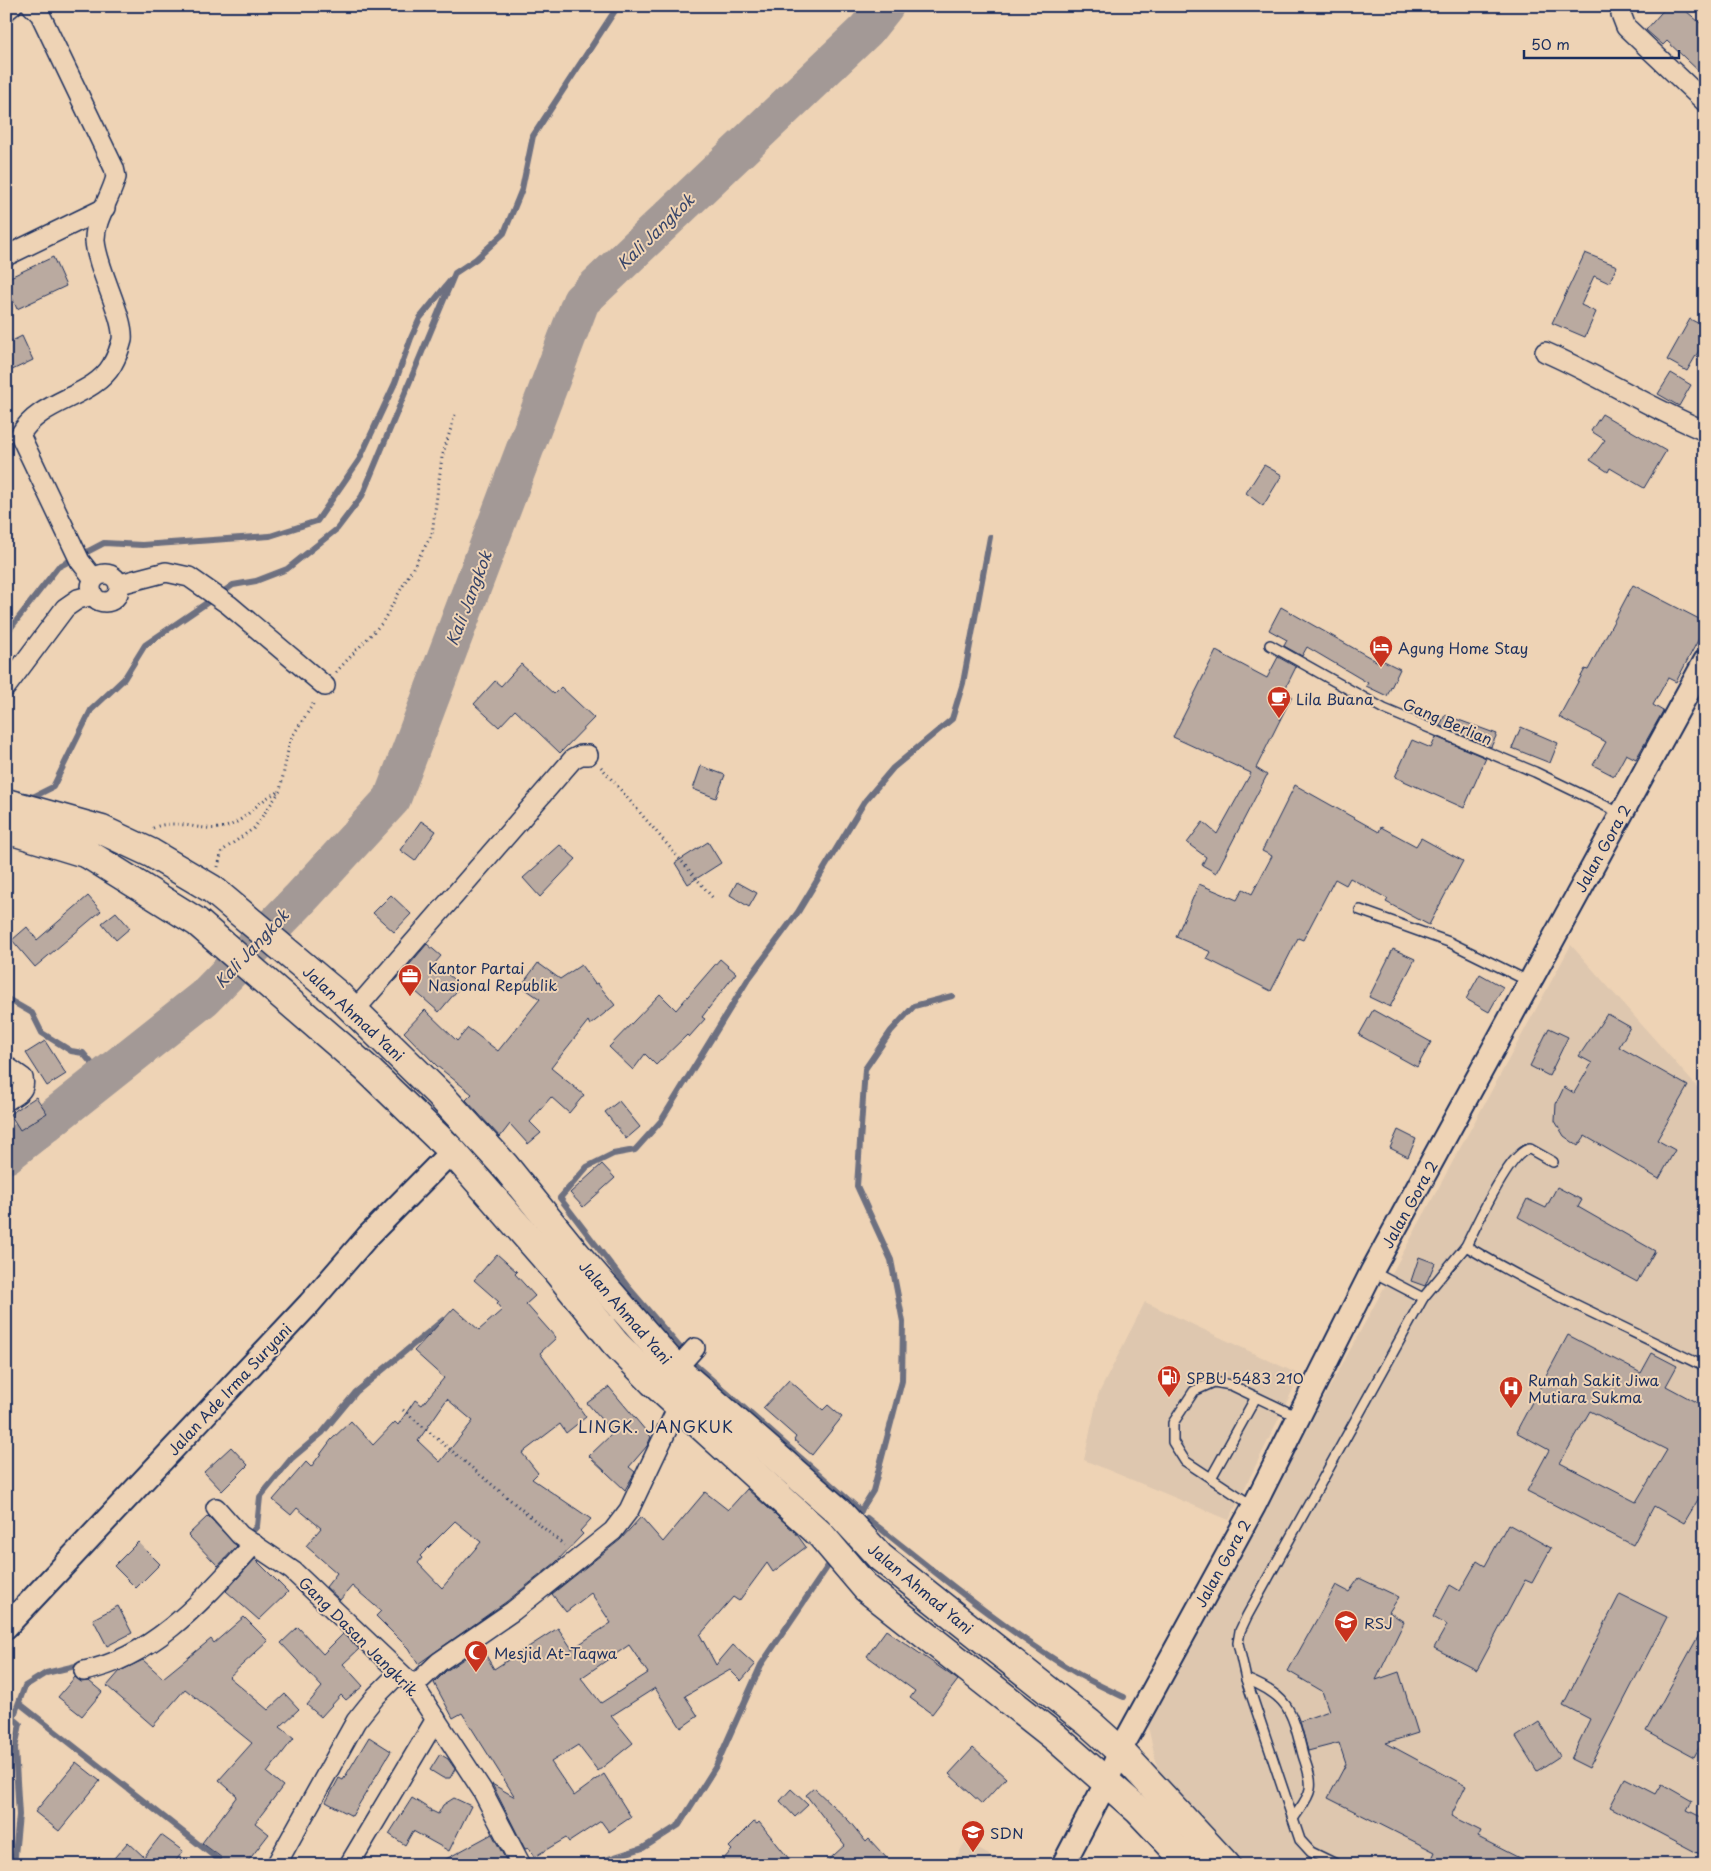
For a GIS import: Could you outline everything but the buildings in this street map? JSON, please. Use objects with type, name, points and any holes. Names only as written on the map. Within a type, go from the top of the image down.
[{"type":"highway","name":"Jalan Ahmad Yani","points":[[6,803],[102,830],[132,843],[212,889],[346,1003],[440,1095],[505,1166],[576,1254],[685,1360],[795,1474],[838,1511],[880,1558],[1089,1723],[1120,1750],[1226,1865]]},
{"type":"highway","points":[[6,829],[88,854],[197,922],[366,1068],[452,1151],[549,1262],[615,1343],[681,1407],[821,1535],[866,1588],[1019,1707],[1138,1810],[1190,1865]]},
{"type":"highway","points":[[779,1496],[795,1474]]},
{"type":"highway","points":[[892,1609],[910,1582]]},
{"type":"street","points":[[6,11],[12,6]]},
{"type":"street","points":[[32,6],[40,14],[114,168],[116,177],[95,240],[99,261],[121,327],[122,339],[111,366],[102,378],[33,417],[13,432],[78,556],[98,600],[107,602],[114,599],[120,592],[120,584],[166,572],[189,577],[229,605],[325,686]]},
{"type":"street","points":[[1621,6],[1621,14],[1626,27],[1705,102]]},
{"type":"street","points":[[6,256],[105,208]]},
{"type":"street","points":[[1545,352],[1586,370],[1641,401],[1705,431]]},
{"type":"street","points":[[6,686],[65,608],[93,587]]},
{"type":"street","name":"Jalan Gora 2","points":[[1064,1865],[1106,1783],[1120,1750],[1254,1506],[1372,1271],[1620,813],[1705,661]]},
{"type":"street","points":[[346,1003],[573,759],[581,755],[588,755]]},
{"type":"street","points":[[6,1066],[22,1078],[24,1087],[23,1090],[6,1101]]},
{"type":"street","name":"Jalan Ade Irma Suryani","points":[[6,1627],[309,1304],[368,1236],[452,1151]]},
{"type":"street","points":[[414,1686],[439,1662],[513,1611],[613,1532],[630,1510],[674,1415],[681,1407]]},
{"type":"street","name":"Gang Dasan Jangkrik","points":[[216,1508],[248,1540],[293,1571],[350,1623],[414,1686],[482,1790],[520,1863]]},
{"type":"street","points":[[84,1671],[115,1662],[156,1637],[203,1599],[248,1540]]},
{"type":"street","points":[[276,1865],[356,1721],[376,1696],[399,1673]]},
{"type":"street","points":[[349,1865],[436,1720]]},
{"type":"lane","name":"Gang Berlian","points":[[1270,645],[1384,709],[1535,772],[1620,813]]},
{"type":"lane","points":[[1360,910],[1449,942],[1528,982]]},
{"type":"lane","points":[[1338,1865],[1311,1852],[1300,1840],[1246,1680],[1238,1643],[1240,1630],[1423,1298],[1466,1246],[1490,1199],[1520,1153],[1530,1149],[1553,1162]]},
{"type":"lane","points":[[1466,1246],[1501,1267],[1565,1300],[1705,1367]]},
{"type":"lane","points":[[1372,1271],[1423,1298]]},
{"type":"lane","points":[[1254,1506],[1185,1461],[1173,1442],[1173,1423],[1194,1391],[1214,1382],[1231,1385],[1298,1416]]},
{"type":"lane","points":[[1211,1478],[1256,1397]]},
{"type":"lane","points":[[1246,1680],[1266,1687],[1282,1700],[1293,1715],[1311,1782],[1307,1799],[1293,1819]]},
{"type":"path","points":[[212,889],[222,851],[254,828],[280,792],[290,740],[325,686],[348,657],[382,623],[432,534],[442,457],[455,415]]},
{"type":"path","points":[[588,755],[594,759],[713,898]]},
{"type":"path","points":[[132,843],[154,826],[173,822],[201,828],[225,827],[249,813],[270,795],[280,792]]},
{"type":"path","points":[[402,1410],[580,1558]]},
{"type":"shaded area","name":"Rumah Sakit Jiwa Mutiara Sukma","points":[[1571,945],[1705,1096],[1705,1865],[1230,1865],[1163,1792],[1147,1722]]},
{"type":"shaded area","points":[[1145,1302],[1300,1375],[1229,1520],[1084,1460],[1098,1395]]},
{"type":"shaded area","name":"SDN","points":[[965,1842],[1008,1865],[952,1865]]},
{"type":"waterway","points":[[25,795],[33,797],[53,787],[91,710],[124,679],[145,645],[233,585],[256,581],[287,569],[337,529],[362,496],[455,273],[476,259],[504,233],[522,189],[533,136],[618,6]]},
{"type":"waterway","name":"Kali Jangkok","points":[[6,1155],[204,998],[299,900],[392,799],[581,301],[866,30],[885,6]]},
{"type":"waterway","points":[[6,634],[58,567],[104,543],[142,545],[270,536],[317,521],[359,460],[395,383],[420,318],[450,281]]},
{"type":"waterway","points":[[861,1511],[694,1364],[628,1287],[560,1198],[587,1167],[613,1154],[635,1150],[661,1121],[747,981],[798,912],[865,801],[893,768],[952,719],[963,683],[990,537]]},
{"type":"waterway","points":[[860,1512],[873,1491],[902,1381],[903,1322],[891,1260],[857,1186],[865,1069],[891,1031],[914,1006],[952,996]]},
{"type":"waterway","points":[[6,998],[32,1013],[42,1033],[71,1051],[83,1053],[104,1078]]},
{"type":"waterway","points":[[247,1538],[257,1526],[260,1497],[291,1459],[322,1433],[356,1392],[443,1320]]},
{"type":"waterway","points":[[867,1518],[1019,1636],[1079,1675],[1124,1697]]},
{"type":"waterway","points":[[589,1865],[643,1848],[679,1825],[716,1766],[761,1665],[832,1560]]},
{"type":"waterway","points":[[14,1865],[19,1815],[15,1748],[20,1724],[13,1718],[25,1686],[46,1673],[84,1664]]},
{"type":"waterway","points":[[19,1703],[225,1865]]},
{"type":"place","name":"Agung Home Stay","points":[[1381,668]]},
{"type":"place","name":"Lila Buana","points":[[1279,719]]},
{"type":"place","name":"Kantor Partai Nasional Republik","points":[[410,997]]},
{"type":"place","name":"SPBU 5483 210","points":[[1169,1398]]},
{"type":"place","name":"Rumah Sakit Jiwa Mutiara Sukma","points":[[1511,1409]]},
{"type":"place","name":"RSJ","points":[[1346,1643]]},
{"type":"place","name":"Mesjid At-Taqwa","points":[[476,1673]]},
{"type":"place","name":"SDN","points":[[973,1853]]},
{"type":"district","name":"LINGK. JANGKUK","points":[[656,1426]]}]
